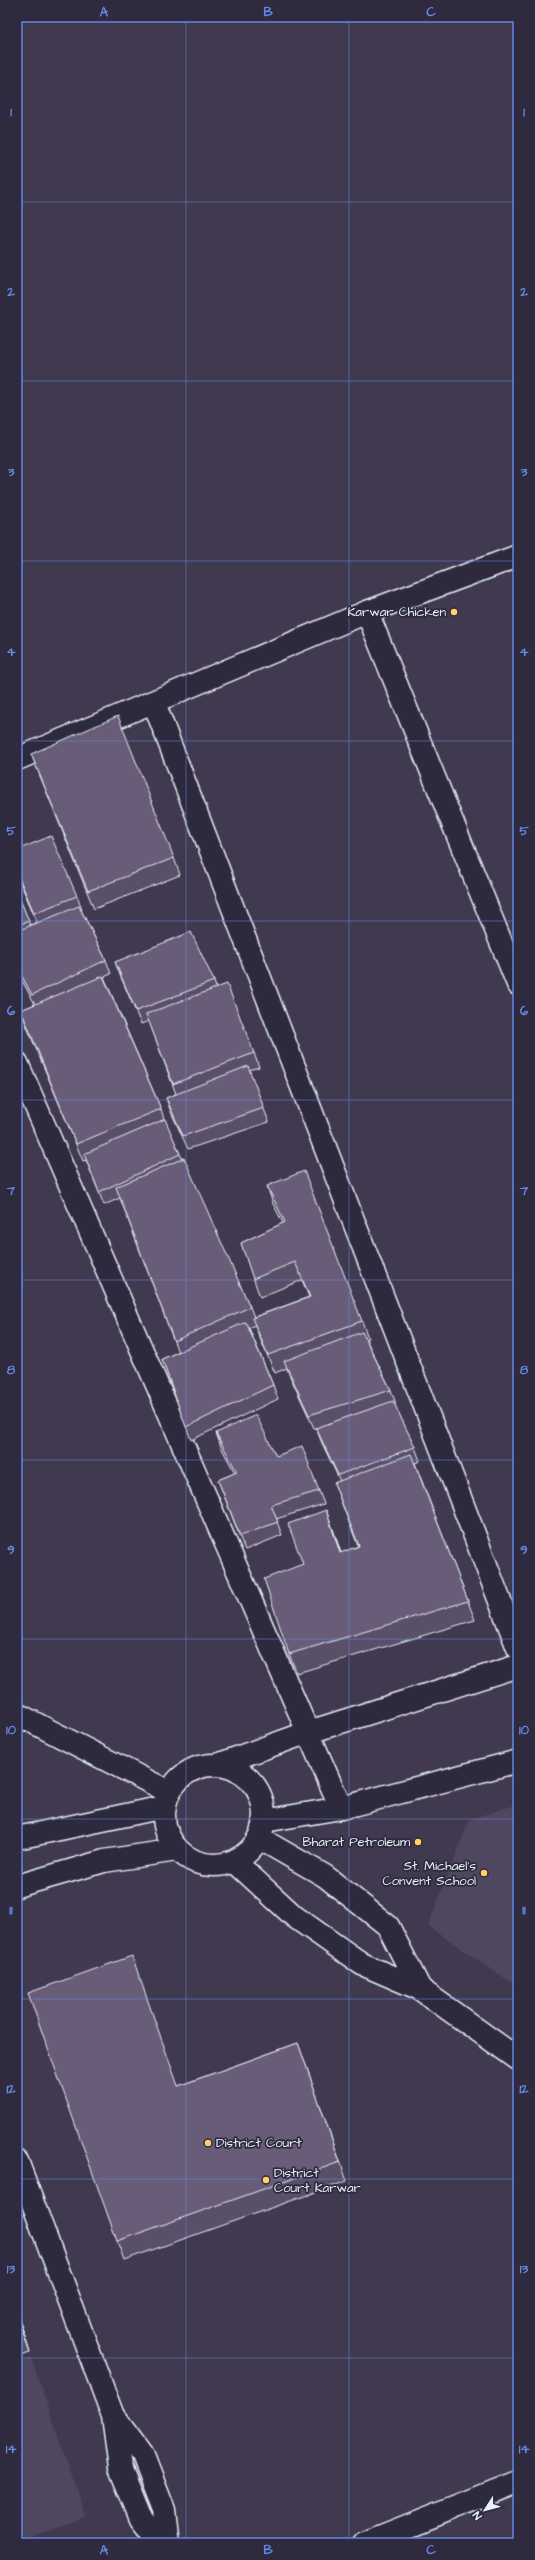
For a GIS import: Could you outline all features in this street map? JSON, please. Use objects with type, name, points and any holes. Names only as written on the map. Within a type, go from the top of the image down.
[{"type":"street","points":[[17,759],[154,703],[367,612],[518,556]]},
{"type":"street","points":[[367,612],[518,984]]},
{"type":"street","points":[[154,703],[518,1648]]},
{"type":"street","points":[[17,1063],[306,1733],[341,1808]]},
{"type":"street","points":[[218,1765],[233,1769],[246,1777],[257,1790],[263,1804],[261,1829],[244,1856],[219,1866],[204,1865],[190,1859],[177,1850],[169,1837],[164,1823],[167,1800],[178,1780],[189,1771],[203,1766],[218,1765],[306,1733],[518,1666]]},
{"type":"street","points":[[19,1712],[124,1768],[167,1800]]},
{"type":"street","points":[[261,1829],[518,1761]]},
{"type":"street","points":[[17,1838],[167,1800]]},
{"type":"street","points":[[261,1829],[325,1876],[388,1926],[420,1989]]},
{"type":"street","points":[[17,1886],[104,1861],[177,1850]]},
{"type":"street","points":[[234,1861],[295,1917],[362,1964],[420,1989],[518,2059]]},
{"type":"street","points":[[17,2161],[113,2416],[120,2468],[141,2519],[160,2543]]},
{"type":"street","points":[[113,2416],[143,2456],[164,2510],[168,2543]]},
{"type":"street","points":[[364,2543],[518,2482]]},
{"type":"shaded area","name":"St. Michael's Convent School","points":[[518,1804],[518,1987],[428,1926],[470,1819]]},
{"type":"shaded area","points":[[31,2358],[86,2517],[17,2541],[17,2363]]},
{"type":"building","points":[[118,716],[174,858],[88,891],[31,754]]},
{"type":"building","points":[[51,836],[77,896],[34,913],[17,873],[17,850]]},
{"type":"building","points":[[17,892],[29,921],[17,926]]},
{"type":"building","points":[[79,906],[106,960],[32,995],[17,967],[17,931]]},
{"type":"building","points":[[191,932],[214,981],[136,1011],[115,962]]},
{"type":"building","points":[[103,976],[161,1109],[76,1144],[21,1010]]},
{"type":"building","points":[[227,984],[254,1053],[173,1084],[146,1014]]},
{"type":"building","points":[[248,1066],[264,1108],[183,1136],[166,1098]]},
{"type":"building","points":[[165,1119],[180,1154],[99,1192],[84,1154]]},
{"type":"building","points":[[184,1158],[250,1307],[174,1341],[116,1187]]},
{"type":"building","points":[[304,1171],[362,1321],[268,1355],[252,1318],[310,1297],[295,1262],[253,1279],[241,1243],[285,1222],[267,1186]]},
{"type":"building","points":[[246,1322],[273,1385],[186,1427],[162,1359]]},
{"type":"building","points":[[362,1332],[391,1390],[309,1415],[284,1361]]},
{"type":"building","points":[[393,1401],[415,1447],[338,1475],[316,1428]]},
{"type":"building","points":[[256,1415],[276,1456],[302,1446],[319,1491],[271,1505],[278,1522],[240,1536],[218,1480],[237,1472],[216,1433]]},
{"type":"building","points":[[411,1454],[468,1601],[289,1654],[264,1579],[303,1564],[288,1524],[326,1510],[340,1553],[359,1546],[334,1483]]},
{"type":"building","name":"District Court","points":[[132,1956],[178,2086],[298,2043],[340,2162],[117,2241],[28,1993]]},
{"type":"building","points":[[17,2314],[23,2333],[17,2335]]},
{"type":"place","name":"Karwar Chicken","points":[[454,612]]},
{"type":"place","name":"Bharat Petroleum","points":[[418,1842]]},
{"type":"place","name":"St. Michael's Convent School","points":[[484,1873]]},
{"type":"place","name":"District Court","points":[[208,2143]]},
{"type":"place","name":"District Court Karwar","points":[[266,2180]]}]
